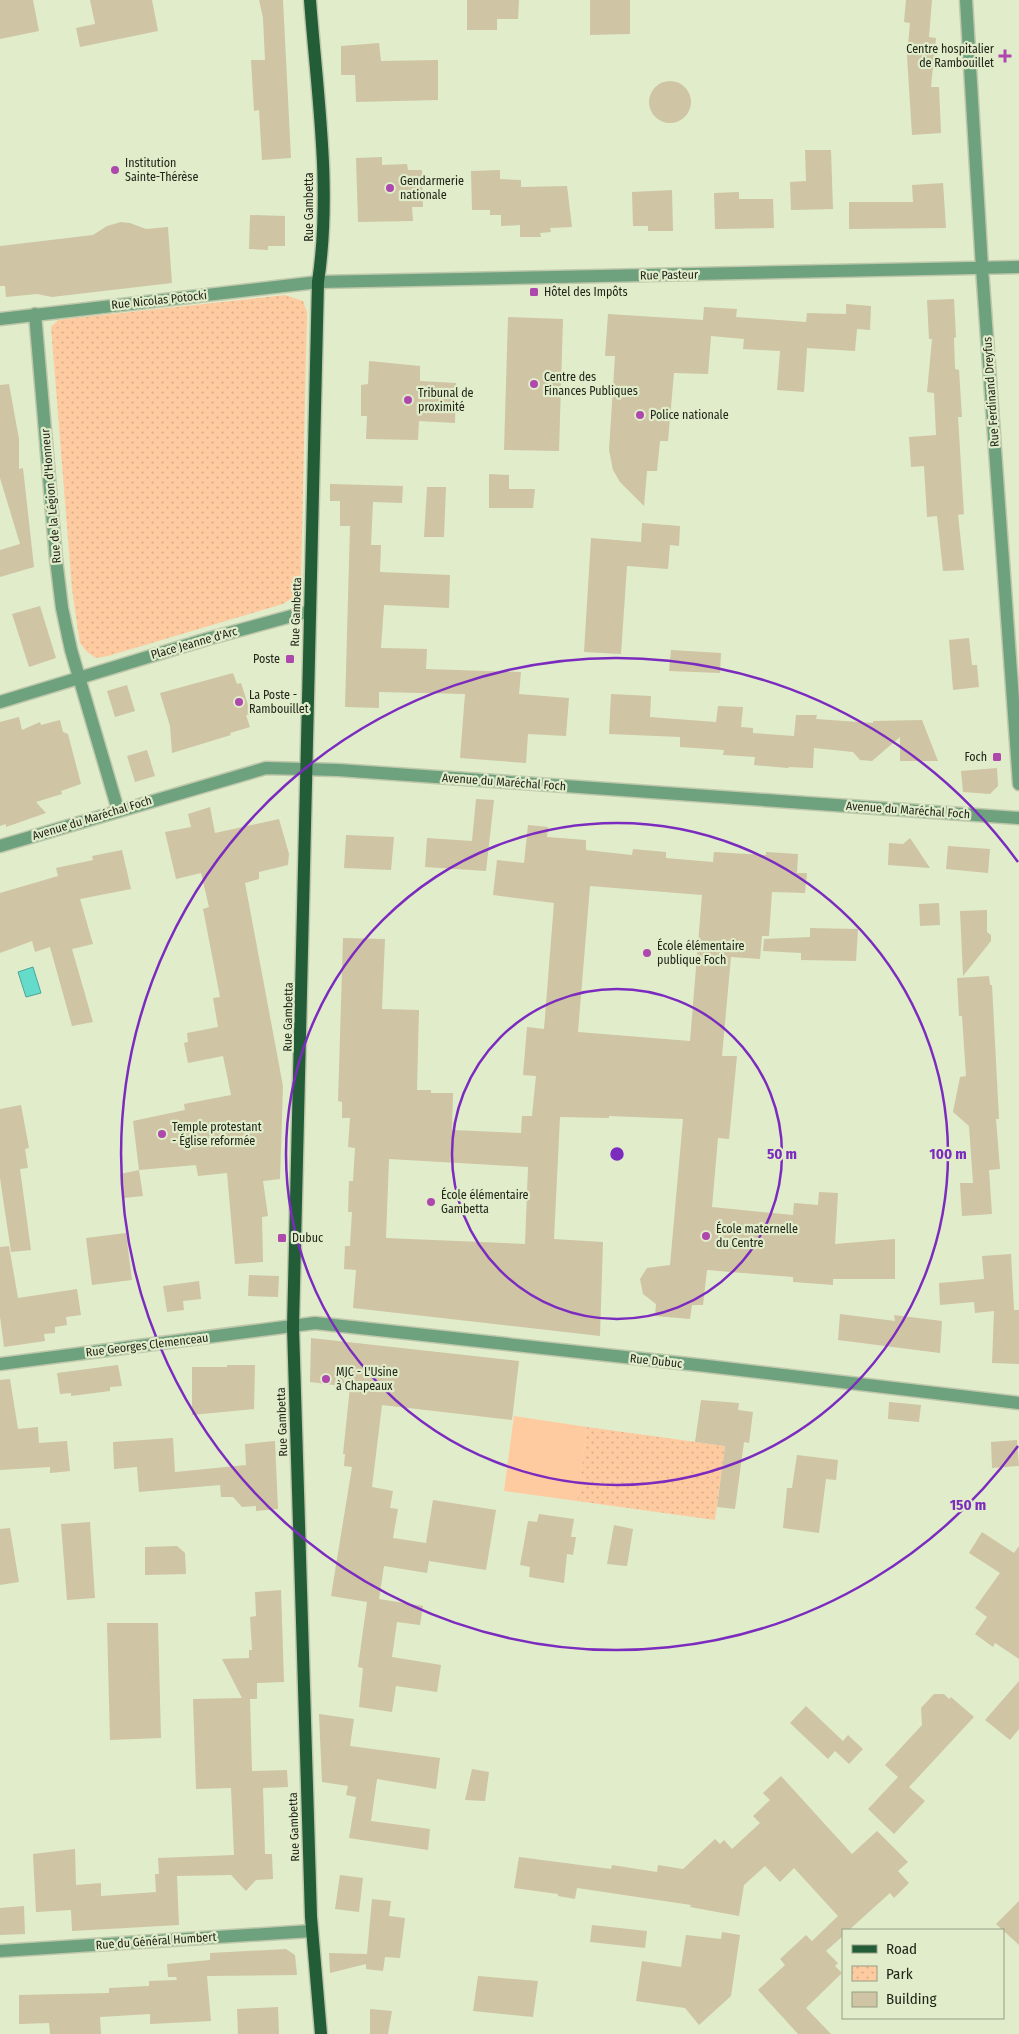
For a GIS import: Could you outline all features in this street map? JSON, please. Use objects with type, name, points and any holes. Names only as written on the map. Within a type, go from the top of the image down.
[{"type":"main road","name":"Rue Gambetta","points":[[310,0],[324,186],[323,250],[318,282],[293,1327],[311,1931],[321,2034]]},
{"type":"street","name":"Rue Ferdinand Dreyfus","points":[[966,0],[982,268],[1019,784]]},
{"type":"street","name":"Rue Pasteur","points":[[318,282],[1019,267]]},
{"type":"street","name":"Rue Nicolas Potocki","points":[[0,319],[318,282]]},
{"type":"street","name":"Rue de la Légion d'Honneur","points":[[35,314],[56,559],[62,608],[79,676]]},
{"type":"street","name":"Place Jeanne d'Arc","points":[[0,702],[79,676],[310,611]]},
{"type":"street","points":[[79,676],[118,810]]},
{"type":"street","name":"Avenue du Maréchal Foch","points":[[0,846],[266,768],[285,770],[307,768],[1019,818]]},
{"type":"street","name":"Rue Dubuc","points":[[293,1327],[316,1323],[707,1366],[1019,1404]]},
{"type":"street","name":"Rue Georges Clemenceau","points":[[0,1364],[293,1327]]},
{"type":"street","name":"Rue du Général Humbert","points":[[0,1951],[311,1931]]},
{"type":"green space","points":[[285,295],[303,301],[307,312],[301,579],[297,595],[283,604],[96,658],[87,652],[80,643],[72,589],[51,327],[58,320]]},
{"type":"green space","points":[[514,1416],[587,1427],[577,1501],[504,1491]]},
{"type":"green space","points":[[587,1427],[725,1446],[715,1520],[577,1501]]},
{"type":"water","points":[[33,967],[41,993],[26,997],[18,972]]},
{"type":"building","points":[[0,0],[33,0],[39,31],[0,39]]},
{"type":"building","points":[[90,0],[152,0],[158,31],[80,47],[76,28],[95,24]]},
{"type":"building","points":[[259,0],[283,0],[291,158],[262,160],[259,110],[254,111],[251,60],[265,60],[263,18]]},
{"type":"building","points":[[467,0],[519,0],[518,19],[497,19],[497,30],[467,30]]},
{"type":"building","points":[[590,0],[630,0],[630,34],[590,35]]},
{"type":"building","points":[[906,0],[932,0],[929,37],[936,38],[931,87],[939,87],[941,133],[912,135],[907,56],[910,23],[904,22]]},
{"type":"building","points":[[379,43],[381,61],[438,60],[438,100],[356,102],[355,75],[341,75],[341,46]]},
{"type":"building","points":[[674,81],[682,84],[688,90],[691,102],[688,114],[682,120],[666,123],[658,120],[652,114],[649,98],[652,90],[658,84]]},
{"type":"building","points":[[805,150],[831,150],[833,209],[791,210],[790,182],[806,181]]},
{"type":"building","name":"Gendarmerie nationale","points":[[382,157],[382,165],[407,164],[408,170],[422,170],[423,207],[412,207],[413,221],[358,222],[356,158]]},
{"type":"building","points":[[500,170],[500,179],[521,180],[521,187],[567,186],[572,227],[550,228],[551,232],[540,233],[541,237],[520,237],[520,225],[501,226],[501,215],[490,215],[490,210],[472,210],[471,171]]},
{"type":"building","points":[[943,183],[946,228],[849,229],[849,202],[913,202],[912,185]]},
{"type":"building","points":[[672,190],[673,231],[648,231],[648,226],[633,226],[632,192]]},
{"type":"building","points":[[739,192],[739,199],[773,199],[774,228],[715,229],[714,193]]},
{"type":"building","points":[[250,215],[285,216],[285,246],[268,246],[268,250],[249,249]]},
{"type":"building","points":[[121,222],[146,229],[168,227],[172,283],[52,297],[37,294],[6,297],[5,286],[0,286],[0,246],[93,235],[107,226]]},
{"type":"building","points":[[954,299],[955,369],[959,370],[962,417],[958,417],[964,514],[958,515],[964,570],[943,571],[937,516],[927,517],[924,466],[911,467],[909,437],[936,435],[934,393],[927,392],[932,339],[929,339],[927,300]]},
{"type":"building","points":[[846,304],[871,306],[870,330],[857,329],[855,351],[807,348],[804,392],[777,390],[780,351],[743,349],[744,339],[711,336],[708,374],[674,373],[668,441],[660,441],[657,471],[647,471],[644,506],[620,482],[613,470],[609,450],[615,356],[605,356],[608,314],[703,320],[704,307],[737,309],[736,317],[806,322],[807,313],[846,314]]},
{"type":"building","name":"Centre des Finances Publiques","points":[[508,317],[563,319],[559,451],[504,450]]},
{"type":"building","name":"Tribunal de proximité","points":[[369,361],[420,366],[420,381],[456,383],[455,423],[419,421],[418,440],[366,439],[367,416],[361,416],[361,385],[368,384]]},
{"type":"building","points":[[9,384],[19,439],[19,469],[23,468],[34,567],[0,577],[0,550],[20,544],[0,478],[0,385]]},
{"type":"building","points":[[489,474],[509,475],[509,489],[535,489],[533,508],[489,508]]},
{"type":"building","points":[[330,484],[403,486],[402,503],[373,502],[371,545],[381,545],[380,572],[450,575],[449,608],[384,605],[381,648],[427,649],[426,669],[521,672],[519,694],[569,698],[566,736],[528,734],[526,763],[460,758],[465,694],[379,692],[379,708],[345,707],[350,526],[340,526],[340,501],[330,501]]},
{"type":"building","points":[[427,487],[446,487],[444,537],[424,537]]},
{"type":"building","points":[[642,523],[680,526],[679,546],[670,545],[668,569],[627,566],[621,654],[584,652],[591,538],[641,542]]},
{"type":"building","points":[[40,606],[56,658],[29,667],[12,614]]},
{"type":"building","points":[[969,638],[972,665],[977,665],[979,687],[953,690],[949,640]]},
{"type":"building","points":[[671,650],[721,653],[720,673],[669,671]]},
{"type":"building","points":[[233,673],[237,684],[241,683],[251,714],[246,715],[250,727],[230,733],[231,735],[172,753],[170,726],[160,693]]},
{"type":"building","points":[[127,685],[135,711],[115,717],[107,691]]},
{"type":"building","points":[[611,694],[651,696],[650,717],[716,722],[718,706],[743,707],[741,727],[753,728],[753,733],[794,736],[796,715],[817,715],[816,719],[873,723],[873,721],[922,720],[938,761],[900,761],[900,737],[872,761],[860,760],[853,752],[814,748],[813,768],[754,765],[755,757],[723,755],[724,750],[680,747],[680,737],[609,734]]},
{"type":"building","points":[[19,717],[22,730],[40,722],[41,725],[60,720],[63,732],[68,734],[81,784],[61,791],[62,794],[36,802],[46,813],[6,827],[6,824],[0,826],[0,722]]},
{"type":"building","points":[[147,750],[155,776],[135,782],[127,756]]},
{"type":"building","points":[[997,768],[998,786],[990,794],[963,792],[961,771]]},
{"type":"building","points":[[476,799],[494,800],[486,871],[425,867],[427,838],[472,841]]},
{"type":"building","points":[[210,807],[215,833],[279,819],[289,854],[288,865],[259,872],[259,879],[245,883],[283,1086],[280,1179],[263,1181],[268,1216],[262,1217],[263,1262],[235,1264],[227,1173],[198,1176],[196,1165],[139,1170],[133,1121],[185,1110],[184,1104],[231,1095],[223,1056],[188,1063],[184,1043],[188,1042],[187,1033],[218,1027],[213,998],[220,997],[203,909],[209,907],[201,873],[176,879],[165,832],[191,827],[188,814]]},
{"type":"building","points":[[528,825],[548,827],[547,837],[586,840],[586,850],[632,855],[633,849],[666,852],[666,858],[713,862],[714,852],[766,855],[766,852],[798,854],[797,873],[807,873],[805,893],[772,892],[769,936],[762,936],[760,959],[731,957],[722,1056],[737,1056],[729,1139],[718,1138],[712,1207],[793,1215],[794,1203],[818,1205],[819,1192],[838,1193],[835,1244],[895,1239],[895,1279],[833,1279],[833,1285],[793,1282],[793,1277],[707,1270],[703,1305],[692,1305],[690,1319],[655,1316],[656,1304],[643,1294],[640,1279],[647,1268],[670,1265],[683,1119],[609,1116],[609,1118],[560,1117],[554,1239],[603,1242],[600,1336],[353,1308],[356,1270],[344,1269],[345,1246],[350,1246],[352,1212],[348,1212],[349,1181],[353,1181],[355,1148],[348,1147],[350,1118],[342,1118],[342,1102],[338,1101],[343,938],[385,939],[382,1009],[419,1010],[417,1090],[431,1090],[431,1093],[453,1093],[452,1130],[521,1133],[522,1116],[532,1116],[536,1076],[523,1075],[527,1027],[544,1029],[554,903],[493,895],[497,860],[524,863]],"holes":[[[590,886],[702,895],[690,1041],[578,1032]],[[389,1159],[528,1167],[525,1244],[386,1238]]]},
{"type":"building","points":[[346,835],[394,837],[391,870],[344,868]]},
{"type":"building","points":[[910,838],[930,868],[888,865],[889,843],[903,844]]},
{"type":"building","points":[[948,846],[990,849],[988,873],[946,869]]},
{"type":"building","points":[[122,850],[131,889],[80,899],[93,944],[72,949],[93,1022],[72,1026],[50,947],[35,952],[32,941],[0,953],[0,893],[58,876],[56,868],[93,860],[92,856]]},
{"type":"building","points":[[939,903],[940,925],[920,926],[919,904]]},
{"type":"building","points":[[987,910],[987,932],[991,935],[991,941],[963,976],[960,911]]},
{"type":"building","points":[[810,928],[858,929],[856,961],[801,960],[801,953],[763,951],[764,939],[810,937]]},
{"type":"building","points":[[989,976],[990,985],[992,985],[999,1119],[996,1119],[1000,1169],[989,1170],[992,1214],[962,1216],[960,1183],[973,1183],[969,1126],[953,1112],[960,1077],[966,1076],[962,1016],[959,1016],[957,978]]},
{"type":"building","points":[[21,1105],[29,1148],[25,1149],[28,1168],[20,1169],[31,1250],[11,1252],[0,1178],[0,1109]]},
{"type":"building","points":[[139,1170],[143,1196],[124,1198],[120,1174]]},
{"type":"building","points":[[126,1233],[132,1280],[92,1285],[86,1238]]},
{"type":"building","points":[[9,1246],[18,1298],[77,1289],[81,1315],[66,1317],[67,1325],[55,1327],[55,1333],[44,1334],[45,1341],[4,1347],[0,1316],[0,1247]]},
{"type":"building","points":[[1011,1254],[1014,1310],[1019,1310],[1019,1364],[992,1363],[994,1311],[975,1313],[974,1302],[940,1305],[939,1283],[984,1279],[982,1256]]},
{"type":"building","points":[[249,1275],[279,1276],[278,1297],[248,1296]]},
{"type":"building","points":[[199,1281],[201,1299],[183,1301],[184,1310],[167,1312],[163,1286]]},
{"type":"building","points":[[840,1314],[895,1321],[894,1315],[942,1321],[940,1353],[838,1340]]},
{"type":"building","points":[[311,1338],[519,1361],[512,1420],[382,1405],[372,1487],[393,1491],[390,1508],[398,1509],[393,1538],[426,1543],[433,1500],[496,1510],[486,1570],[429,1561],[427,1573],[384,1566],[379,1599],[423,1606],[420,1625],[397,1622],[392,1657],[441,1665],[437,1692],[396,1686],[392,1712],[359,1707],[363,1668],[358,1667],[367,1602],[331,1596],[352,1467],[344,1466],[345,1454],[343,1454],[350,1387],[310,1382]]},
{"type":"building","points":[[118,1365],[122,1386],[110,1387],[110,1391],[71,1396],[71,1393],[60,1394],[57,1373]]},
{"type":"building","points":[[227,1365],[255,1365],[254,1409],[192,1415],[192,1367],[227,1367]]},
{"type":"building","points":[[10,1379],[18,1429],[38,1427],[39,1443],[67,1441],[70,1471],[50,1473],[50,1467],[0,1470],[0,1380]]},
{"type":"building","points":[[701,1400],[739,1403],[738,1410],[753,1412],[749,1443],[744,1442],[735,1509],[717,1507],[725,1446],[695,1442]]},
{"type":"building","points":[[889,1402],[921,1405],[919,1422],[888,1419]]},
{"type":"building","points":[[173,1438],[175,1472],[246,1465],[245,1444],[275,1441],[278,1509],[256,1511],[256,1506],[242,1507],[233,1497],[221,1497],[220,1485],[139,1492],[137,1467],[114,1469],[113,1442]]},
{"type":"building","points":[[1017,1440],[1019,1466],[992,1468],[991,1442]]},
{"type":"building","points":[[797,1455],[838,1460],[836,1480],[826,1479],[819,1533],[783,1528],[787,1488],[792,1488]]},
{"type":"building","points":[[539,1514],[574,1519],[571,1537],[576,1537],[573,1555],[567,1554],[564,1583],[529,1577],[530,1567],[520,1565],[528,1521],[537,1522]]},
{"type":"building","points":[[90,1522],[95,1598],[67,1600],[61,1524]]},
{"type":"building","points":[[614,1525],[633,1529],[627,1566],[607,1564]]},
{"type":"building","points":[[10,1528],[19,1582],[0,1585],[0,1529]]},
{"type":"building","points":[[982,1532],[1014,1553],[1019,1546],[1019,1659],[995,1643],[993,1647],[975,1634],[987,1617],[975,1608],[1000,1573],[969,1553]]},
{"type":"building","points":[[177,1546],[185,1553],[186,1574],[145,1575],[145,1547]]},
{"type":"building","points":[[281,1590],[284,1682],[257,1683],[257,1699],[250,1699],[252,1771],[287,1770],[288,1787],[263,1788],[265,1854],[272,1854],[273,1879],[256,1880],[246,1891],[231,1875],[177,1876],[179,1925],[72,1931],[71,1910],[36,1912],[33,1854],[75,1849],[76,1885],[101,1883],[101,1896],[156,1892],[155,1874],[159,1874],[158,1858],[234,1855],[231,1788],[196,1789],[193,1699],[242,1698],[222,1659],[249,1658],[249,1650],[252,1650],[250,1617],[256,1616],[255,1592]]},
{"type":"building","points":[[107,1623],[158,1623],[161,1738],[110,1740]]},
{"type":"building","points":[[1019,1681],[1019,1729],[1010,1740],[985,1720]]},
{"type":"building","points":[[934,1694],[944,1694],[949,1699],[951,1697],[974,1717],[909,1787],[925,1801],[894,1834],[868,1809],[898,1777],[885,1765],[922,1725],[921,1708]]},
{"type":"building","points":[[806,1706],[843,1741],[848,1735],[863,1749],[849,1764],[835,1751],[828,1759],[790,1723]]},
{"type":"building","points":[[319,1714],[354,1719],[350,1746],[440,1758],[436,1789],[377,1779],[371,1821],[430,1829],[428,1850],[349,1838],[356,1797],[346,1795],[348,1786],[322,1782]]},
{"type":"building","points":[[472,1769],[489,1772],[485,1801],[465,1800]]},
{"type":"building","points":[[781,1776],[852,1854],[877,1831],[908,1862],[898,1871],[909,1883],[894,1898],[890,1893],[850,1929],[842,1929],[842,1937],[826,1951],[838,1963],[835,1966],[842,1973],[806,2008],[831,2034],[798,2034],[758,1990],[785,1965],[780,1959],[806,1935],[812,1941],[838,1916],[794,1868],[780,1882],[765,1866],[744,1885],[739,1916],[690,1907],[691,1905],[577,1888],[575,1899],[558,1896],[558,1894],[514,1888],[519,1857],[611,1869],[612,1865],[657,1872],[658,1865],[683,1869],[715,1839],[720,1844],[724,1840],[732,1849],[760,1823],[753,1816],[770,1800],[763,1793]]},
{"type":"building","points":[[340,1875],[363,1878],[359,1912],[335,1909]]},
{"type":"building","points":[[372,1899],[391,1901],[389,1916],[405,1918],[400,1958],[385,1957],[383,1971],[366,1969],[366,1964],[330,1973],[329,1953],[367,1954]]},
{"type":"building","points":[[1019,1901],[1019,1945],[1004,1931],[1004,1929],[996,1924]]},
{"type":"building","points":[[24,1906],[25,1934],[0,1935],[0,1908]]},
{"type":"building","points":[[592,1925],[647,1931],[645,1948],[590,1942]]},
{"type":"building","points":[[722,1932],[740,1935],[731,1996],[699,2025],[685,2008],[636,2001],[642,1961],[681,1967],[686,1935],[721,1939]]},
{"type":"building","points":[[286,1949],[295,1955],[297,1975],[207,1976],[211,2021],[150,2024],[150,2014],[100,2017],[101,2034],[50,2034],[49,2023],[19,2024],[19,1995],[109,1993],[109,1988],[149,1986],[149,1981],[177,1980],[176,1977],[168,1977],[167,1964],[210,1960],[210,1953]]},
{"type":"building","points":[[478,1976],[538,1981],[533,2017],[473,2011]]},
{"type":"building","points":[[278,2007],[279,2034],[238,2034],[237,2009]]},
{"type":"building","points":[[370,2009],[392,2011],[388,2034],[370,2034]]},
{"type":"place","name":"Centre hospitalier de Rambouillet","points":[[1005,56]]},
{"type":"place","name":"Institution Sainte-Thérèse","points":[[115,170]]},
{"type":"place","name":"Gendarmerie nationale","points":[[390,188]]},
{"type":"place","name":"Hôtel des Impôts","points":[[534,292]]},
{"type":"place","name":"Centre des Finances Publiques","points":[[534,384]]},
{"type":"place","name":"Tribunal de proximité","points":[[408,400]]},
{"type":"place","name":"Police nationale","points":[[640,415]]},
{"type":"place","name":"Poste","points":[[290,659]]},
{"type":"place","name":"La Poste - Rambouillet","points":[[239,702]]},
{"type":"place","name":"Foch","points":[[997,757]]},
{"type":"place","name":"École élémentaire publique Foch","points":[[647,953]]},
{"type":"place","name":"Temple protestant - Église reformée","points":[[162,1134]]},
{"type":"place","name":"École élémentaire Gambetta","points":[[431,1202]]},
{"type":"place","name":"École maternelle du Centre","points":[[706,1236]]},
{"type":"place","name":"Dubuc","points":[[282,1238]]},
{"type":"place","name":"MJC - L'Usine à Chapeaux","points":[[326,1379]]}]
